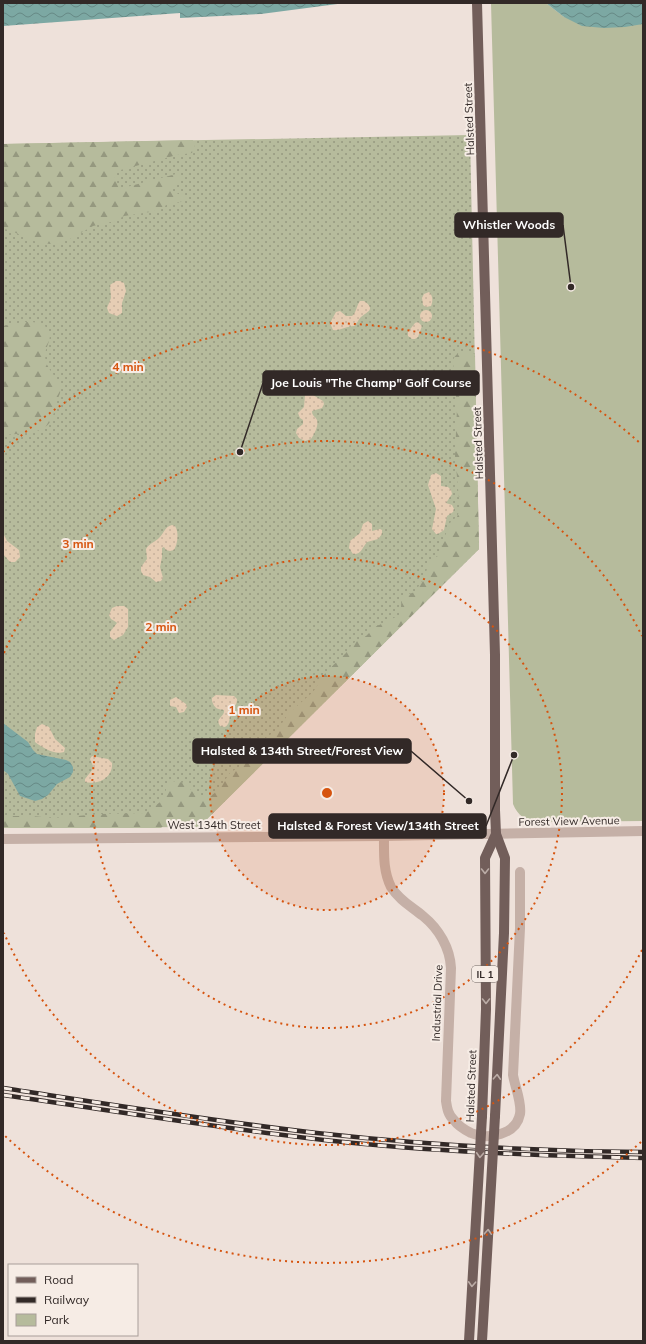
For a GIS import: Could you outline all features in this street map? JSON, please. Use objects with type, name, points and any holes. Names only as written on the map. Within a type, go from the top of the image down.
[{"type":"main road","name":"Halsted Street","points":[[477,3],[493,540],[495,810],[496,834],[505,858],[504,933],[482,1341]]},
{"type":"main road","name":"Halsted Street","points":[[469,1341],[482,1116],[486,1009],[485,858],[496,834]]},
{"type":"street","name":"Forest View Avenue","points":[[496,834],[643,831]]},
{"type":"street","name":"West 134th Street","points":[[3,839],[496,834]]},
{"type":"street","name":"Industrial Drive","points":[[384,836],[384,861],[386,874],[392,888],[404,902],[423,916],[434,927],[445,944],[450,957],[451,968],[445,1089],[448,1112],[453,1120],[463,1129],[472,1134],[496,1135],[505,1132],[517,1122],[520,1115],[520,1106],[513,1075],[520,928],[520,872]]},
{"type":"green space","points":[[491,3],[546,3],[564,17],[643,24],[643,821],[537,822],[522,817],[517,812],[513,804]]},
{"type":"green space","points":[[470,135],[479,549],[199,827],[3,828],[3,144]]},
{"type":"green space","points":[[193,140],[195,146],[192,153],[177,155],[113,172],[119,189],[180,173],[179,180],[172,185],[171,189],[183,196],[184,199],[181,202],[167,204],[162,209],[124,216],[115,221],[93,226],[70,239],[59,243],[40,243],[10,230],[3,229],[3,144]]},
{"type":"green space","points":[[23,322],[35,322],[44,325],[49,331],[50,338],[45,352],[45,360],[60,386],[60,392],[53,417],[47,426],[38,431],[3,434],[3,326]]},
{"type":"green space","points":[[466,350],[475,354],[479,549],[203,823],[176,822],[161,828],[3,828],[3,816],[53,818],[101,814],[146,813],[164,799],[167,785],[172,781],[185,783],[197,795],[203,797],[211,796],[218,790],[230,773],[247,761],[263,740],[278,729],[289,713],[313,692],[326,672],[355,642],[366,636],[375,627],[400,615],[403,596],[415,592],[425,576],[428,565],[437,556],[451,521],[457,517],[460,509],[455,456],[457,408],[453,361],[458,354]]},
{"type":"sand","points":[[116,281],[124,283],[126,291],[122,303],[122,313],[117,316],[109,313],[107,308],[111,298],[110,285]]},
{"type":"sand","points":[[429,292],[432,297],[432,302],[431,306],[426,307],[423,305],[422,298],[424,294]]},
{"type":"sand","points":[[360,301],[364,301],[368,304],[370,307],[369,311],[360,318],[354,326],[333,330],[330,323],[336,312],[340,311],[346,316],[352,316],[355,313]]},
{"type":"sand","points":[[424,310],[428,310],[432,316],[428,322],[424,322],[420,318],[420,314]]},
{"type":"sand","points":[[418,322],[422,326],[418,337],[412,339],[408,336],[408,332],[415,323]]},
{"type":"sand","points":[[308,392],[323,401],[324,404],[322,408],[312,411],[317,420],[317,427],[311,439],[305,441],[299,438],[296,433],[297,429],[303,424],[303,420],[300,418],[298,413],[304,407],[305,395]]},
{"type":"sand","points":[[436,473],[441,476],[441,486],[448,487],[451,490],[452,494],[446,503],[452,505],[454,509],[453,512],[447,516],[444,530],[438,534],[436,534],[432,529],[436,509],[428,485],[431,475]]},
{"type":"sand","points":[[368,521],[372,524],[372,531],[380,529],[382,530],[382,534],[378,539],[367,542],[360,552],[353,554],[349,548],[350,541],[360,533],[363,524]]},
{"type":"sand","points":[[172,525],[175,526],[178,538],[174,550],[170,551],[166,550],[164,547],[162,548],[160,567],[163,578],[161,581],[156,582],[150,577],[143,575],[141,571],[141,567],[147,559],[146,549],[160,537],[167,527]]},
{"type":"sand","points":[[3,533],[7,541],[19,550],[20,557],[15,562],[10,562],[3,554]]},
{"type":"sand","points":[[124,606],[128,609],[128,627],[123,635],[114,640],[110,637],[110,632],[117,623],[111,619],[109,615],[112,608]]},
{"type":"sand","points":[[216,695],[234,696],[237,699],[231,711],[229,722],[225,727],[220,726],[218,722],[224,713],[224,710],[216,708],[212,701],[212,698]]},
{"type":"sand","points":[[176,697],[186,704],[187,707],[184,712],[179,713],[176,707],[170,706],[170,700]]},
{"type":"sand","points":[[42,724],[49,727],[55,739],[65,748],[64,752],[53,752],[45,749],[35,742],[37,727]]},
{"type":"sand","points":[[92,756],[108,759],[112,763],[112,768],[110,773],[104,779],[90,783],[85,782],[85,779],[93,769],[90,759]]},
{"type":"water","points":[[3,3],[345,3],[261,14],[180,18],[180,13],[3,26]]},
{"type":"water","points":[[546,3],[643,3],[643,24],[604,28],[582,26],[564,17]]},
{"type":"water","points":[[3,723],[28,742],[37,754],[70,762],[73,767],[73,772],[70,777],[57,784],[48,795],[42,799],[35,801],[20,796],[8,774],[3,770]]},
{"type":"railway","points":[[3,1088],[199,1118],[317,1133],[480,1147],[643,1152]]},
{"type":"railway","points":[[3,1095],[215,1126],[343,1142],[493,1153],[643,1158]]},
{"type":"place","name":"Whistler Woods","points":[[571,287]]},
{"type":"place","name":"Joe Louis \"The Champ\" Golf Course","points":[[240,452]]},
{"type":"place","name":"Halsted & Forest View/134th Street","points":[[514,755]]},
{"type":"place","name":"Halsted & 134th Street/Forest View","points":[[469,801]]}]
